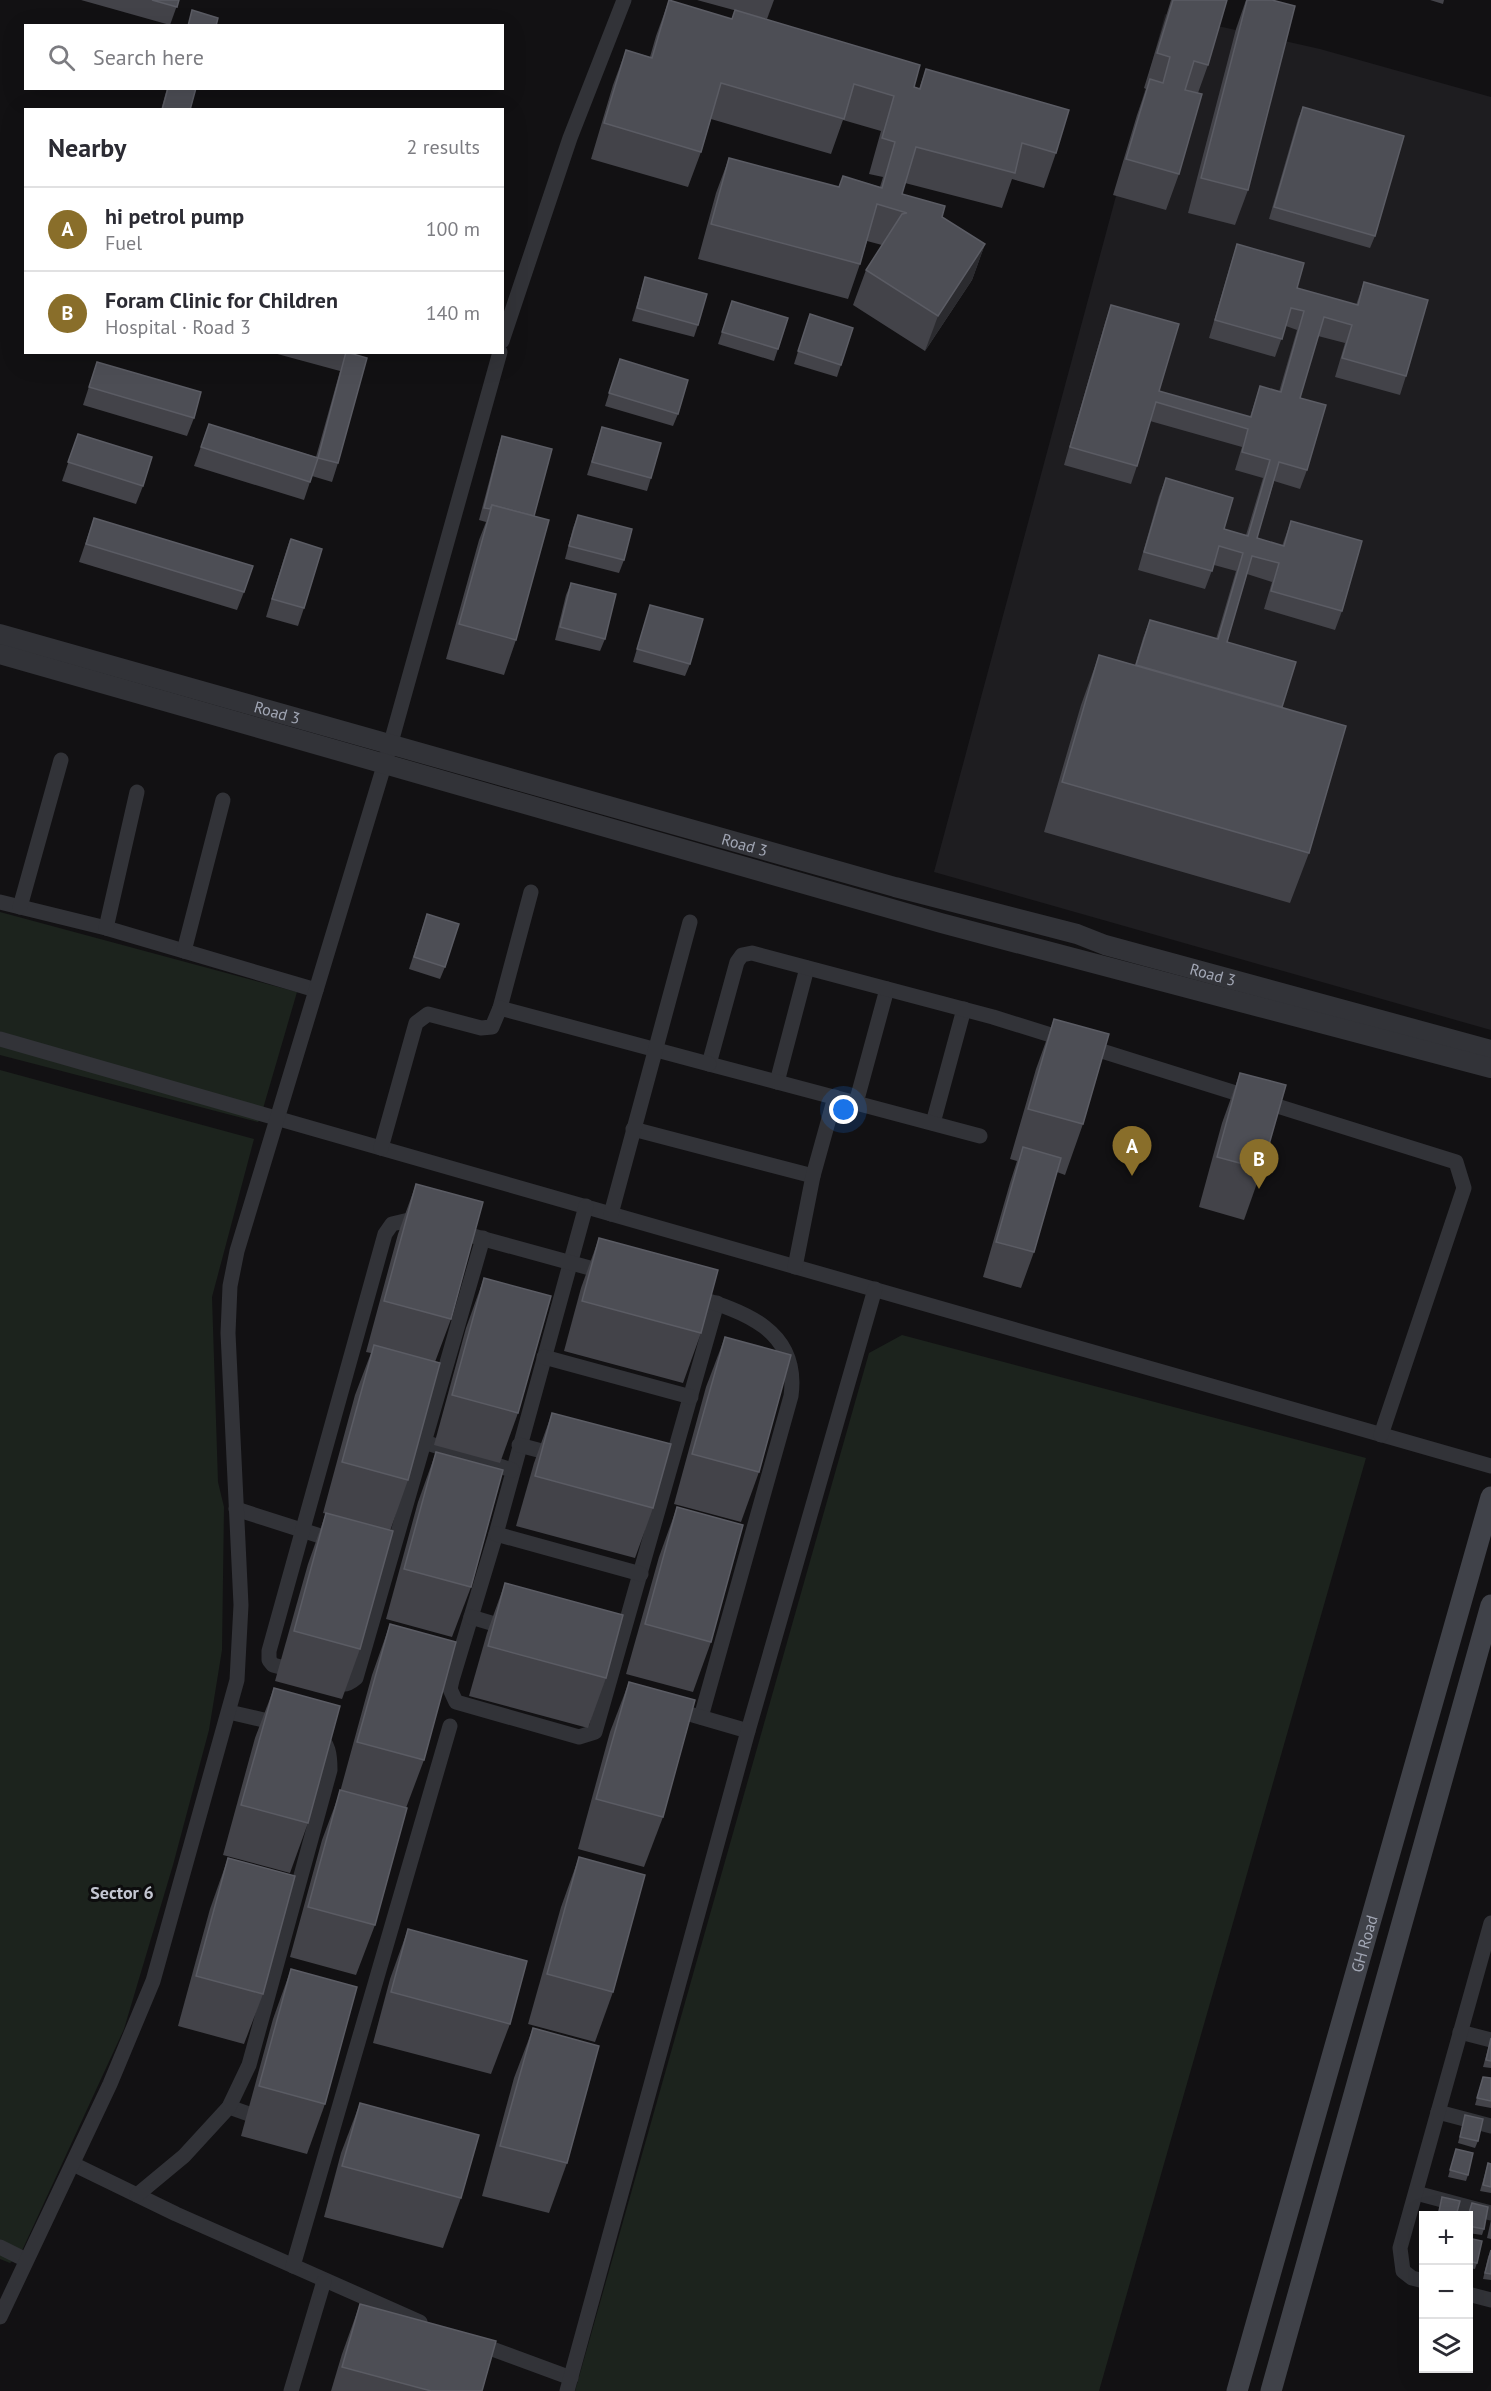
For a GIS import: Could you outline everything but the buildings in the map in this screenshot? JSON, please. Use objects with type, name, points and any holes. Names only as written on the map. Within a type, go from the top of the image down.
[{"type":"main road","name":"GH Road","points":[[1237,2391],[1491,1497]]},
{"type":"main road","name":"GH Road","points":[[1271,2391],[1491,1605]]},
{"type":"street","points":[[504,335],[570,138],[624,0]]},
{"type":"street","points":[[0,2317],[134,2031],[153,1981],[229,1712],[237,1680],[241,1637],[228,1333],[230,1286],[237,1251],[387,756],[499,354]]},
{"type":"street","name":"Road 3","points":[[0,634],[387,756],[1055,954],[1491,1068]]},
{"type":"street","name":"Road 3","points":[[0,654],[1491,1050]]},
{"type":"street","points":[[20,907],[61,760]]},
{"type":"street","points":[[106,928],[137,792]]},
{"type":"street","points":[[184,951],[223,800]]},
{"type":"street","points":[[381,1148],[416,1023],[420,1018],[428,1014],[481,1028],[492,1027],[500,1008],[531,892]]},
{"type":"street","points":[[0,902],[106,928],[316,990]]},
{"type":"street","points":[[611,1214],[690,921]]},
{"type":"street","points":[[709,1064],[737,962],[742,955],[752,953],[964,1009],[1456,1162],[1464,1188],[1382,1434]]},
{"type":"street","points":[[777,1082],[807,968]]},
{"type":"street","points":[[856,1103],[887,989]]},
{"type":"street","points":[[500,1008],[980,1136]]},
{"type":"street","points":[[933,1123],[964,1009]]},
{"type":"street","points":[[0,1039],[1491,1466]]},
{"type":"street","points":[[795,1267],[813,1176],[835,1097]]},
{"type":"street","points":[[633,1129],[813,1176]]},
{"type":"street","points":[[586,1206],[543,1337],[544,1357],[512,1470],[495,1512],[496,1534],[471,1617],[461,1631],[450,1689],[456,1702],[579,1737],[595,1732],[613,1692],[611,1657],[656,1539],[660,1484],[691,1397],[704,1370],[717,1304]]},
{"type":"street","points":[[483,1238],[466,1317],[431,1395],[416,1489],[385,1555],[382,1608],[356,1678],[342,1686],[273,1665],[269,1660],[269,1651],[353,1370],[385,1234],[392,1224],[413,1219],[483,1238],[569,1263],[626,1278]]},
{"type":"street","points":[[461,2337],[569,2384],[748,1731],[875,1289]]},
{"type":"street","points":[[672,1291],[717,1304],[770,1329],[782,1343],[794,1378],[791,1396],[739,1562],[701,1717]]},
{"type":"street","points":[[544,1357],[691,1397]]},
{"type":"street","points":[[770,1390],[791,1396]]},
{"type":"street","points":[[424,1442],[512,1470]]},
{"type":"street","points":[[519,1445],[576,1461]]},
{"type":"street","points":[[236,1509],[347,1544]]},
{"type":"street","points":[[496,1534],[641,1574]]},
{"type":"street","points":[[471,1617],[527,1633]]},
{"type":"street","points":[[681,1711],[748,1731]]},
{"type":"street","points":[[137,2195],[184,2156],[229,2107],[249,2065],[330,1770],[330,1752],[323,1739],[312,1731],[229,1712]]},
{"type":"street","points":[[293,2265],[323,2139],[450,1726]]},
{"type":"street","points":[[1419,2280],[1403,2271],[1400,2248],[1460,2032],[1486,1957],[1491,1923]]},
{"type":"street","points":[[1460,2032],[1491,2040]]},
{"type":"street","points":[[229,2107],[284,2126]]},
{"type":"street","points":[[1438,2112],[1491,2126]]},
{"type":"street","points":[[73,2164],[324,2281],[430,2326]]},
{"type":"street","points":[[1416,2193],[1491,2213]]},
{"type":"street","points":[[0,2247],[26,2260]]},
{"type":"street","points":[[291,2391],[324,2281]]},
{"type":"street","points":[[1473,2295],[1491,2300]]},
{"type":"shaded area","points":[[1165,14],[1320,49],[1491,97],[1491,1030],[934,872]]},
{"type":"shaded area","points":[[0,912],[297,992],[258,1122],[0,1055]]},
{"type":"shaded area","points":[[0,1070],[254,1139],[212,1297],[218,1482],[224,1507],[222,1650],[209,1730],[173,1865],[124,2029],[20,2255],[10,2263],[0,2259]]},
{"type":"shaded area","points":[[902,1335],[1366,1458],[1099,2391],[575,2391],[869,1353]]},
{"type":"place","name":"hi petrol pump","points":[[1132,1176]]},
{"type":"place","name":"Foram Clinic for Children","points":[[1259,1189]]},
{"type":"district","name":"Sector 6","points":[[122,1892]]}]
